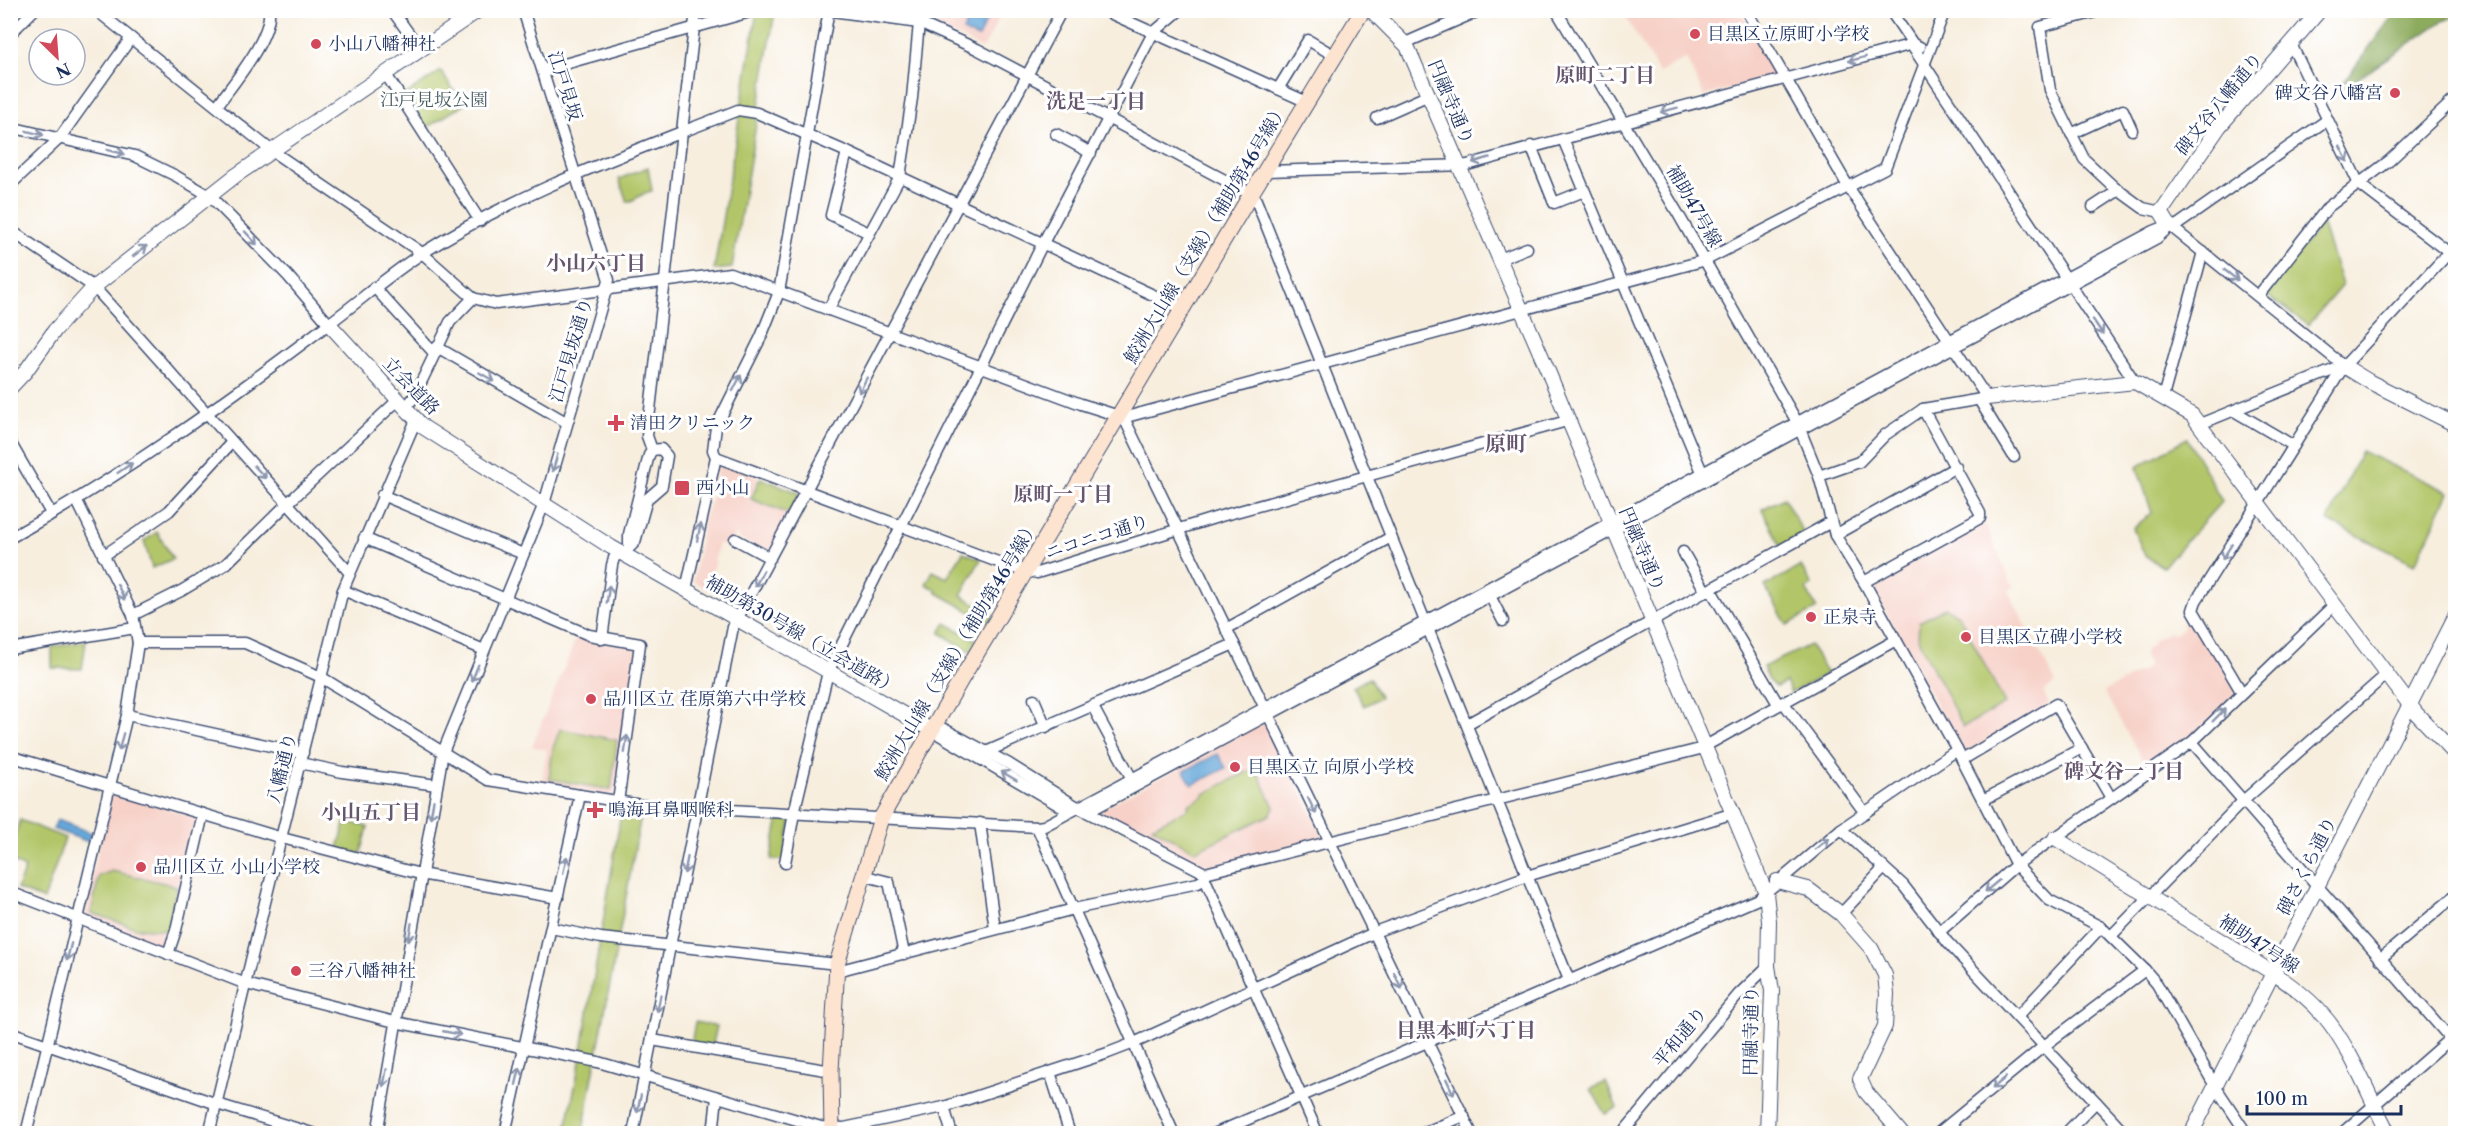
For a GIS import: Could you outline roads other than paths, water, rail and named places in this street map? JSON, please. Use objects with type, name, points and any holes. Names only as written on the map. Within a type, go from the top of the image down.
[{"type":"main road","name":"鮫洲大山線（支線）（補助第46号線）","points":[[832,1131],[831,1071],[837,967],[862,875],[881,818],[1025,572],[1121,416],[1251,194],[1363,10]]},
{"type":"street","points":[[10,34],[34,10]]},
{"type":"street","points":[[96,10],[272,151],[422,253],[473,298],[496,304],[730,273],[982,369],[1121,416],[1130,416],[1706,260],[1885,168],[1945,10]]},
{"type":"street","points":[[217,106],[258,46],[270,20],[269,10]]},
{"type":"street","points":[[392,10],[420,50]]},
{"type":"street","points":[[12,383],[94,287],[210,196],[272,151],[478,10]]},
{"type":"street","name":"江戸見坂","points":[[523,10],[575,173]]},
{"type":"street","points":[[625,551],[652,450],[647,436],[696,10]]},
{"type":"street","points":[[543,70],[694,30],[757,10]]},
{"type":"street","points":[[828,310],[900,177],[912,98],[919,22],[915,10]]},
{"type":"street","points":[[633,1134],[731,633],[1062,10]]},
{"type":"street","points":[[1103,10],[1307,102]]},
{"type":"street","points":[[785,863],[794,813],[828,672],[982,369],[1042,245],[1154,33],[1180,10]]},
{"type":"street","name":"円融寺通り","points":[[1371,10],[1405,43],[1430,95],[1766,893],[1769,921],[1768,966],[1772,991],[1767,1134]]},
{"type":"street","points":[[1405,43],[1481,10]]},
{"type":"street","name":"補助47号線","points":[[1556,10],[1706,260],[1799,426],[1819,476],[1835,535],[1864,582],[1959,755],[2016,866],[2049,900],[2101,927],[2145,970],[2157,984],[2215,1086],[2247,1134]]},
{"type":"street","points":[[1746,10],[1849,188],[1952,344],[1984,398]]},
{"type":"street","points":[[1890,10],[2135,382],[2163,396],[2192,415],[2410,702],[2416,713],[2456,755]]},
{"type":"street","points":[[2103,10],[2040,27],[2050,90],[2084,159],[2143,208],[2161,212],[2171,227],[2350,372],[2453,419]]},
{"type":"street","name":"碑文谷八幡通り","points":[[2161,212],[2220,127],[2320,10]]},
{"type":"street","points":[[686,589],[716,457],[713,450],[716,427],[760,337],[779,292],[827,11],[919,22],[977,49],[1251,194],[1256,200],[1569,980]]},
{"type":"street","points":[[10,185],[59,139],[131,38]]},
{"type":"street","points":[[1278,89],[1308,40],[1335,56]]},
{"type":"street","points":[[2242,693],[2193,610],[2196,601],[2344,366],[2453,252],[2359,184],[2291,44]]},
{"type":"street","points":[[1266,171],[1459,165],[1913,45],[1929,50]]},
{"type":"street","points":[[385,73],[480,221]]},
{"type":"street","points":[[1377,118],[1430,95]]},
{"type":"street","points":[[2258,296],[2328,207],[2389,160],[2456,98]]},
{"type":"street","points":[[10,538],[76,501],[207,413],[422,253],[575,173],[738,110],[757,113],[847,152],[1042,245],[1184,309]]},
{"type":"street","points":[[2071,134],[2123,110],[2132,130]]},
{"type":"street","points":[[138,643],[245,643],[321,677],[488,780],[618,802],[1044,826],[1266,712],[1705,477],[2068,282],[2154,231],[2171,227],[2326,120]]},
{"type":"street","name":"立会道路","points":[[10,127],[135,156],[210,196],[288,276],[328,324],[423,427],[544,504],[686,589]]},
{"type":"street","points":[[1056,134],[1091,153]]},
{"type":"street","points":[[1563,139],[1705,477]]},
{"type":"street","points":[[1531,146],[1554,203],[1584,191]]},
{"type":"street","points":[[847,152],[831,215],[869,233]]},
{"type":"street","name":"江戸見坂通り","points":[[377,1134],[420,874],[443,752],[544,504],[608,288],[609,280],[575,173]]},
{"type":"street","points":[[2093,207],[2119,190]]},
{"type":"street","points":[[10,230],[94,287],[349,572]]},
{"type":"street","points":[[1500,260],[1527,248]]},
{"type":"street","points":[[2163,396],[2203,252]]},
{"type":"street","points":[[374,287],[435,350],[567,423]]},
{"type":"street","points":[[133,615],[226,564],[288,503],[401,405],[414,397],[450,322],[473,298]]},
{"type":"street","points":[[2201,426],[2205,422],[2344,366]]},
{"type":"street","points":[[1819,476],[1859,462],[1885,435],[1923,409],[1984,398],[2135,382]]},
{"type":"street","points":[[1984,398],[1981,404],[2014,457]]},
{"type":"street","points":[[1864,582],[1980,518],[1980,513],[1956,467],[1923,409]]},
{"type":"street","points":[[2234,411],[2294,446]]},
{"type":"street","points":[[1121,416],[1178,528],[1472,1134]]},
{"type":"street","name":"八幡通り","points":[[209,1134],[343,590],[416,420]]},
{"type":"street","name":"ニコニコ通り","points":[[1025,572],[1037,573],[1178,528],[1568,421]]},
{"type":"street","points":[[10,442],[52,514]]},
{"type":"street","points":[[103,556],[169,511],[232,442]]},
{"type":"street","points":[[602,639],[614,558],[635,542],[647,499],[662,486],[667,456],[661,449],[652,450]]},
{"type":"street","points":[[716,457],[1025,572]]},
{"type":"street","points":[[1835,535],[1956,467]]},
{"type":"street","points":[[382,495],[523,554]]},
{"type":"street","points":[[26,1134],[127,715],[138,643],[133,615],[76,501]]},
{"type":"street","points":[[1467,724],[1831,522]]},
{"type":"street","points":[[1427,626],[1490,596],[1613,526]]},
{"type":"street","points":[[1226,629],[1391,537]]},
{"type":"street","points":[[364,538],[602,639],[640,644],[618,802]]},
{"type":"street","points":[[735,539],[770,558]]},
{"type":"street","points":[[1683,552],[1780,703],[1865,813]]},
{"type":"street","name":"補助第30号線（立会道路）","points":[[686,589],[931,730]]},
{"type":"street","points":[[343,590],[484,650]]},
{"type":"street","points":[[1490,596],[1503,621]]},
{"type":"street","points":[[1939,932],[2016,866],[2192,742],[2335,604]]},
{"type":"street","name":"碑さくら通り","points":[[2191,1134],[2456,614]]},
{"type":"street","points":[[10,650],[135,628]]},
{"type":"street","points":[[768,956],[837,967],[904,954],[1074,909],[1198,883],[1205,876],[1330,842],[1706,747],[1780,703],[1896,640]]},
{"type":"street","points":[[986,752],[1234,644]]},
{"type":"street","points":[[2111,936],[2243,801],[2388,673]]},
{"type":"street","points":[[1034,699],[1046,727]]},
{"type":"street","points":[[1214,1134],[1758,899],[1841,829],[1865,813],[1959,755],[2056,704],[2111,798]]},
{"type":"street","points":[[1093,707],[1132,779]]},
{"type":"street","points":[[931,730],[1065,809],[1095,808],[1266,712]]},
{"type":"street","points":[[127,715],[302,758],[342,772],[436,785]]},
{"type":"street","points":[[931,730],[944,729],[1079,808],[1205,876],[1318,1134]]},
{"type":"street","points":[[2192,742],[2379,959],[2454,1040],[2341,1134]]},
{"type":"street","points":[[1983,800],[2082,748]]},
{"type":"street","points":[[10,756],[282,838],[420,874],[558,898]]},
{"type":"street","points":[[505,1134],[580,795]]},
{"type":"street","points":[[10,892],[246,984],[395,1022],[598,1062],[832,1131],[944,1107],[1134,1043],[1374,933],[1527,876],[1734,813]]},
{"type":"street","points":[[168,954],[176,930],[203,814]]},
{"type":"street","points":[[980,823],[995,929]]},
{"type":"street","points":[[1037,827],[1174,1134]]},
{"type":"street","points":[[1841,829],[1902,885],[1939,932],[2126,1134]]},
{"type":"street","name":"補助47号線","points":[[2055,838],[2297,990],[2324,1015],[2349,1057],[2389,1134]]},
{"type":"street","points":[[1841,914],[1884,868]]},
{"type":"street","points":[[862,875],[889,882],[904,954]]},
{"type":"street","points":[[1777,881],[1808,889],[1841,914],[1871,948],[1885,975],[1887,994],[1885,1026],[1861,1076],[1861,1083],[1902,1134]]},
{"type":"street","points":[[2379,959],[2456,895]]},
{"type":"street","points":[[2018,1017],[2101,927]]},
{"type":"street","points":[[551,928],[601,938],[781,958]]},
{"type":"street","name":"平和通り","points":[[1627,1131],[1738,994],[1768,966]]},
{"type":"street","points":[[1937,1134],[2044,1046],[2145,970]]},
{"type":"street","points":[[10,1032],[217,1104],[315,1134]]},
{"type":"street","points":[[652,1040],[831,1071]]},
{"type":"street","points":[[1050,1072],[1070,1134]]},
{"type":"street","points":[[713,1134],[717,1097]]},
{"type":"street","points":[[2065,1134],[2096,1102]]},
{"type":"street","points":[[944,1107],[952,1134]]},
{"type":"street","points":[[1420,1134],[1464,1116]]},
{"type":"street","points":[[1951,1123],[1960,1134]]},
{"type":"water","points":[[972,11],[991,11],[978,38],[963,31]]},
{"type":"water","points":[[1218,754],[1226,768],[1192,785],[1184,771]]},
{"type":"water","points":[[57,820],[92,833],[89,842],[53,829]]},
{"type":"place","name":"目黒区立原町小学校","points":[[1695,34]]},
{"type":"place","name":"小山八幡神社","points":[[316,44]]},
{"type":"place","name":"碑文谷八幡宮","points":[[2395,93]]},
{"type":"place","name":"清田クリニック","points":[[616,423]]},
{"type":"place","name":"西小山","points":[[682,488]]},
{"type":"place","name":"正泉寺","points":[[1811,617]]},
{"type":"place","name":"目黒区立碑小学校","points":[[1966,637]]},
{"type":"place","name":"品川区立 荏原第六中学校","points":[[591,699]]},
{"type":"place","name":"目黒区立 向原小学校","points":[[1235,767]]},
{"type":"place","name":"鳴海耳鼻咽喉科","points":[[595,810]]},
{"type":"place","name":"品川区立 小山小学校","points":[[141,867]]},
{"type":"place","name":"三谷八幡神社","points":[[296,971]]},
{"type":"district","name":"原町二丁目","points":[[1605,75]]},
{"type":"district","name":"洗足一丁目","points":[[1096,101]]},
{"type":"district","name":"小山六丁目","points":[[596,263]]},
{"type":"district","name":"原町","points":[[1506,444]]},
{"type":"district","name":"原町一丁目","points":[[1063,494]]},
{"type":"district","name":"碑文谷一丁目","points":[[2124,771]]},
{"type":"district","name":"小山五丁目","points":[[371,812]]},
{"type":"district","name":"目黒本町六丁目","points":[[1466,1030]]},
{"type":"park label","name":"江戸見坂公園","points":[[434,100]]}]
